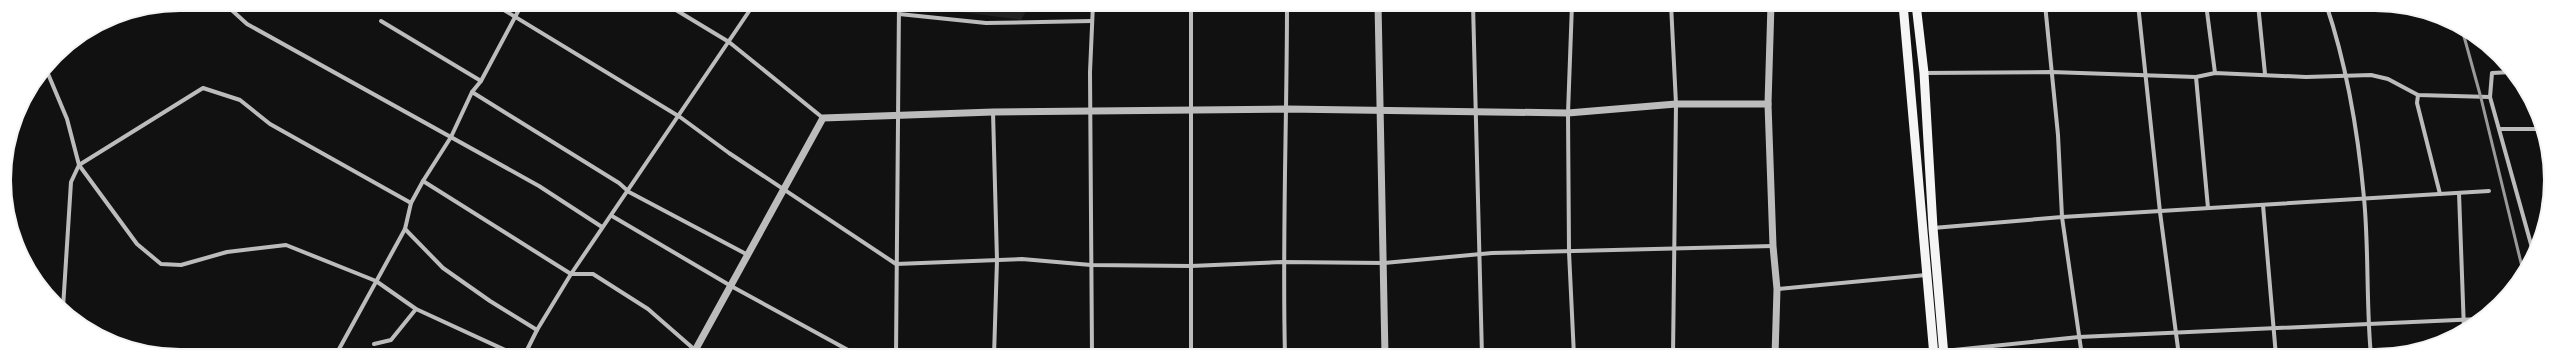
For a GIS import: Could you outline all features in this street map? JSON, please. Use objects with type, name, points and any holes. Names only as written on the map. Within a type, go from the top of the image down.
[{"type":"highway","points":[[1904,11],[1933,349]]},
{"type":"highway","points":[[1917,11],[1924,73],[1933,228],[1943,349]]},
{"type":"street","points":[[233,11],[247,24],[539,186],[602,227]]},
{"type":"street","points":[[505,11],[680,117],[896,264],[1022,259],[1091,265],[1191,266],[1282,262],[1384,263],[1480,255],[1773,246]]},
{"type":"street","points":[[339,349],[405,229],[411,203],[423,181],[451,138],[472,92],[481,81],[518,11]]},
{"type":"street","points":[[678,11],[729,42],[824,118],[898,117],[993,112],[1287,109],[1379,112],[1568,113],[1676,104],[1768,104]]},
{"type":"street","points":[[528,349],[537,330],[571,274],[602,227],[612,216],[680,117],[749,11]]},
{"type":"street","points":[[1092,349],[1090,111],[1093,11]]},
{"type":"street","points":[[1191,11],[1191,349]]},
{"type":"street","points":[[1285,349],[1282,262],[1287,109],[1287,11]]},
{"type":"street","points":[[1378,11],[1385,349]]},
{"type":"street","points":[[1473,11],[1482,349]]},
{"type":"street","points":[[1572,11],[1568,113],[1569,252],[1574,349]]},
{"type":"street","points":[[1671,11],[1676,104],[1673,248],[1673,349]]},
{"type":"street","points":[[1771,11],[1768,104],[1773,246],[1777,289],[1778,322],[1775,349]]},
{"type":"street","points":[[2045,11],[2058,135],[2062,217],[2081,349]]},
{"type":"street","points":[[2139,11],[2160,212],[2178,349]]},
{"type":"street","points":[[2207,11],[2215,73]]},
{"type":"street","points":[[2259,11],[2264,74]]},
{"type":"street","points":[[2328,11],[2347,75],[2364,198],[2368,324],[2370,349]]},
{"type":"street","points":[[896,349],[899,14],[986,22],[1092,21]]},
{"type":"street","points":[[381,21],[481,81]]},
{"type":"street","points":[[1924,73],[2051,72],[2145,74],[2196,77],[2215,73],[2371,75],[2388,78],[2418,95],[2490,97]]},
{"type":"street","points":[[2505,72],[2492,73],[2490,97],[2531,244]]},
{"type":"street","points":[[48,74],[67,119],[79,165],[138,244],[161,264],[181,265],[227,252],[286,245],[376,281],[416,309],[503,349]]},
{"type":"street","points":[[2196,77],[2208,208]]},
{"type":"street","points":[[63,303],[71,182],[79,165],[203,88],[240,100],[270,124],[411,203]]},
{"type":"street","points":[[472,92],[619,183],[629,192],[748,255]]},
{"type":"street","points":[[2418,95],[2417,103],[2440,194]]},
{"type":"street","points":[[993,112],[997,260],[994,349]]},
{"type":"street","points":[[695,349],[732,286],[783,188],[824,118]]},
{"type":"street","points":[[2500,129],[2536,129]]},
{"type":"street","points":[[423,181],[571,274],[592,274],[599,278],[648,309],[689,349]]},
{"type":"street","points":[[1933,228],[2062,217],[2490,191]]},
{"type":"street","points":[[2459,193],[2464,324]]},
{"type":"street","points":[[2263,205],[2275,349]]},
{"type":"street","points":[[612,216],[732,286],[846,349]]},
{"type":"street","points":[[405,229],[443,268],[490,301],[537,330]]},
{"type":"street","points":[[1777,289],[1926,275]]},
{"type":"street","points":[[374,344],[391,340],[416,309]]},
{"type":"street","points":[[1983,349],[2079,337],[2471,320]]},
{"type":"shaded area","points":[[954,11],[1026,11],[1021,20]]},
{"type":"railway","points":[[2464,36],[2481,98],[2521,264]]}]
